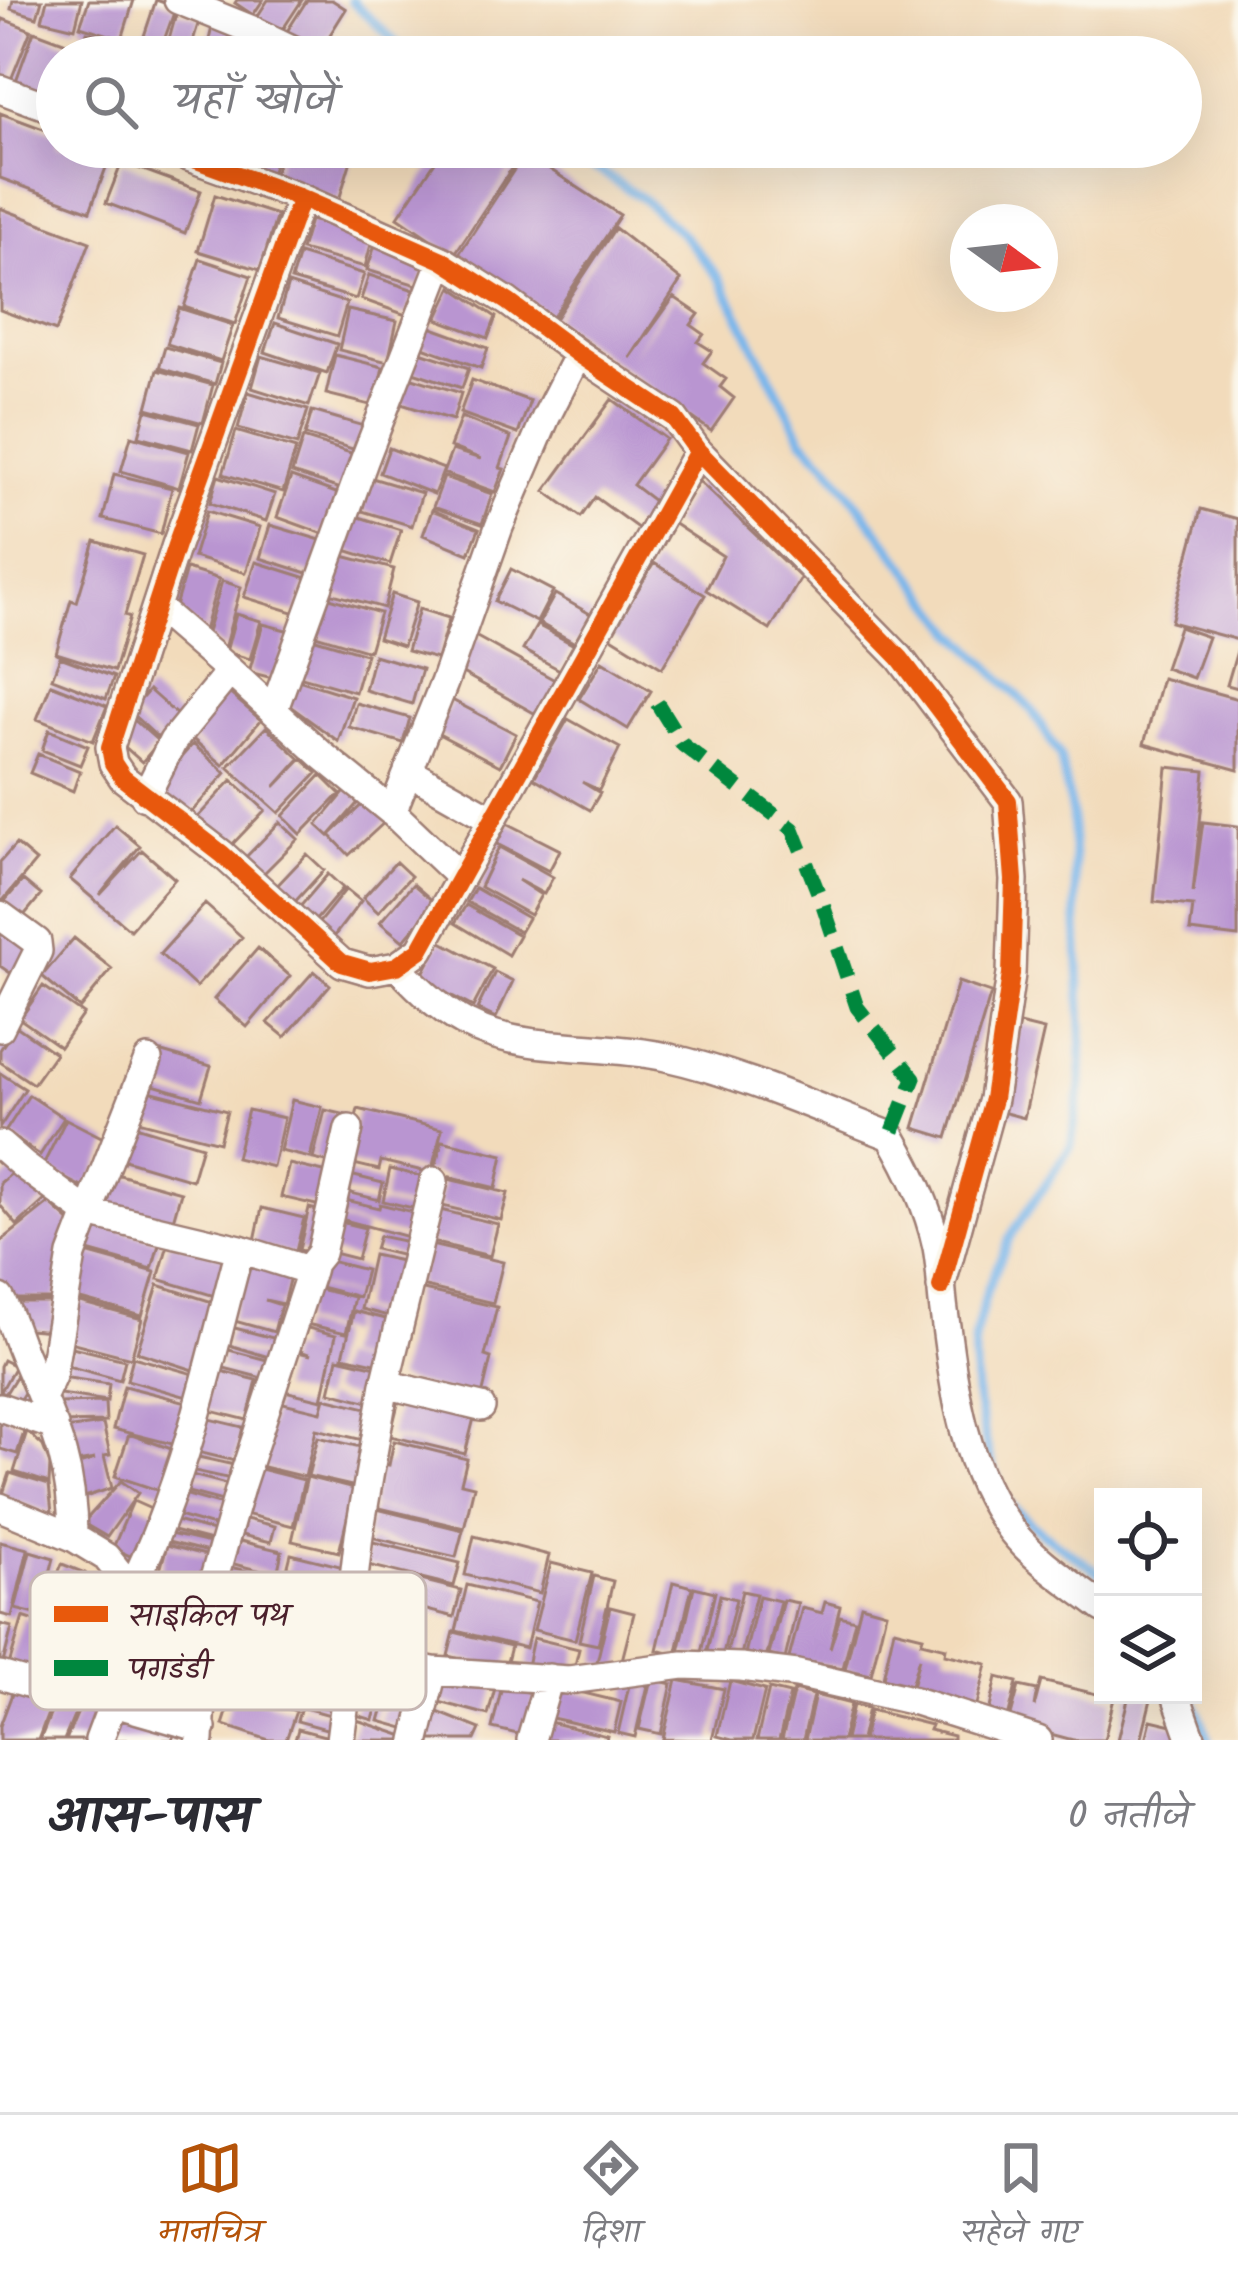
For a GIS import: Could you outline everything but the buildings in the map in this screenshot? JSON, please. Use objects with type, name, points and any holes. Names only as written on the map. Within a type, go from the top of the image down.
[{"type":"street","points":[[178,0],[264,36]]},
{"type":"street","points":[[0,89],[36,102]]},
{"type":"street","points":[[219,168],[302,198],[442,260],[674,418],[698,451],[900,658],[1008,801],[1015,880],[1011,974],[993,1099],[941,1287]]},
{"type":"street","points":[[302,198],[176,545],[110,747],[112,764],[123,778],[222,854],[342,963],[370,971],[397,966],[420,950],[698,451]]},
{"type":"street","points":[[274,710],[442,260]]},
{"type":"street","points":[[392,812],[499,527],[545,417],[578,354]]},
{"type":"street","points":[[157,608],[459,876]]},
{"type":"street","points":[[145,797],[173,741],[230,671]]},
{"type":"street","points":[[408,771],[493,819]]},
{"type":"street","points":[[0,915],[37,942],[38,951],[0,1028]]},
{"type":"street","points":[[397,966],[431,1000],[472,1026],[501,1037],[667,1057],[891,1136],[919,1186],[937,1248],[964,1434],[985,1491],[1012,1532],[1042,1563],[1094,1601]]},
{"type":"street","points":[[44,1396],[52,1376],[72,1255],[148,1060]]},
{"type":"street","points":[[216,1572],[313,1262],[321,1253],[349,1130]]},
{"type":"street","points":[[0,1145],[88,1213],[311,1271]]},
{"type":"street","points":[[355,1572],[385,1384],[434,1180]]},
{"type":"street","points":[[139,1572],[179,1472],[240,1249]]},
{"type":"street","points":[[0,1298],[64,1452],[73,1502],[73,1537]]},
{"type":"street","points":[[385,1384],[481,1408]]},
{"type":"street","points":[[0,1407],[54,1426]]},
{"type":"street","points":[[0,1508],[73,1537],[106,1558],[117,1572]]},
{"type":"street","points":[[426,1670],[569,1680],[683,1665],[740,1667],[797,1674],[915,1701],[1038,1740]]},
{"type":"street","points":[[426,1699],[433,1671]]},
{"type":"street","points":[[0,1675],[30,1682]]},
{"type":"street","points":[[531,1740],[549,1678]]},
{"type":"street","points":[[1180,1704],[1192,1740]]},
{"type":"street","points":[[99,1740],[110,1710]]},
{"type":"street","points":[[133,1710],[201,1734]]},
{"type":"street","points":[[340,1740],[344,1710]]},
{"type":"street","points":[[416,1740],[423,1710]]},
{"type":"waterway","points":[[351,0],[389,36]]},
{"type":"waterway","points":[[594,168],[643,199],[684,236],[720,279],[803,440],[829,466],[956,633],[1031,709],[1060,756],[1072,816],[1081,1086],[1071,1146],[1010,1237],[987,1290],[974,1340],[976,1394],[1004,1500],[1094,1569]]},
{"type":"waterway","points":[[1195,1704],[1209,1740]]},
{"type":"marked path","points":[[657,703],[683,745],[793,829],[857,1007],[914,1078],[891,1136]]},
{"type":"cycle path","points":[[219,168],[301,198],[442,260],[674,418],[698,451],[900,658],[1008,801],[1014,880],[1011,974],[993,1099],[941,1287]]},
{"type":"cycle path","points":[[301,198],[176,545],[110,747],[123,778],[222,854],[342,963],[370,971],[397,966],[420,950],[698,451]]}]
